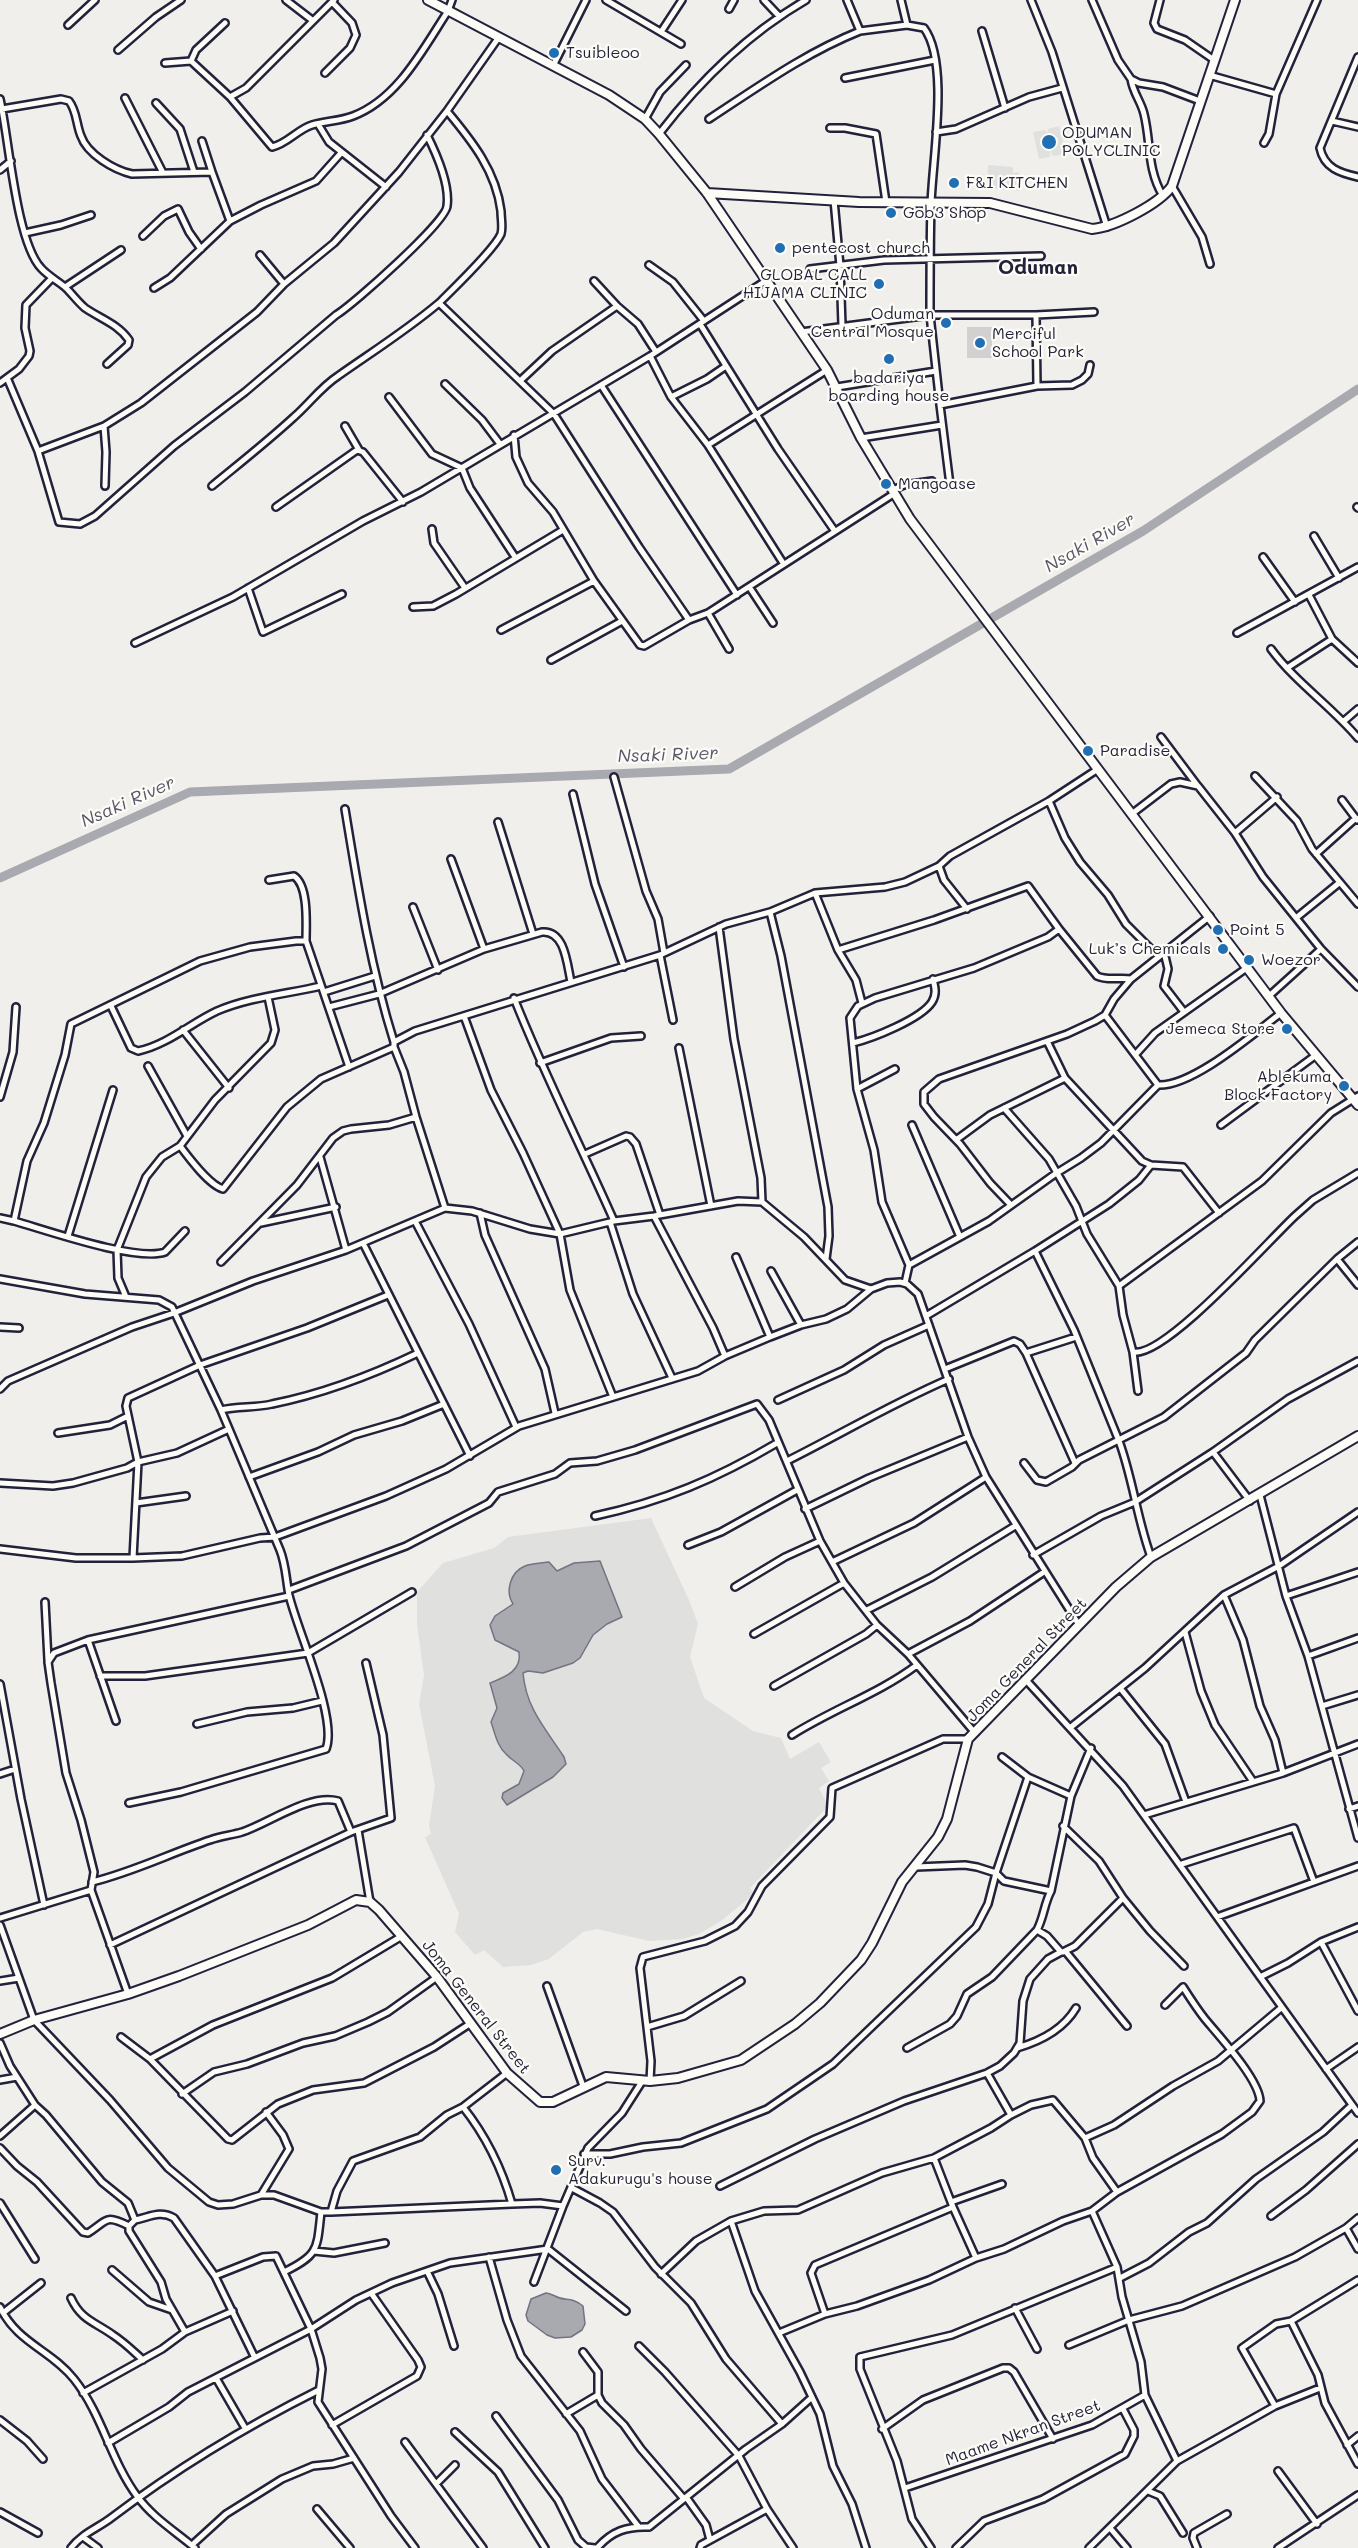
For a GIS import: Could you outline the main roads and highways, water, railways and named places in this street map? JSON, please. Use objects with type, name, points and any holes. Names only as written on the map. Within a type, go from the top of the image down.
[{"type":"waterway","name":"Nsaki River","points":[[0,878],[190,792],[729,769],[1143,531],[1358,389]]},
{"type":"place","name":"Tsuibleoo","points":[[554,53]]},
{"type":"place","name":"ODUMAN POLYCLINIC","points":[[1049,142]]},
{"type":"place","name":"F&I KITCHEN","points":[[954,183]]},
{"type":"place","name":"Gob3 Shop","points":[[891,213]]},
{"type":"place","name":"pentecost church","points":[[780,248]]},
{"type":"place","name":"GLOBAL CALL HIJAMA CLINIC","points":[[879,284]]},
{"type":"place","name":"Oduman Central Mosque","points":[[946,323]]},
{"type":"place","name":"Merciful School Park","points":[[980,343]]},
{"type":"place","name":"badariya boarding house","points":[[889,359]]},
{"type":"place","name":"Mangoase","points":[[886,484]]},
{"type":"place","name":"Paradise","points":[[1088,751]]},
{"type":"place","name":"Point 5","points":[[1218,930]]},
{"type":"place","name":"Luk’s Chemicals","points":[[1223,949]]},
{"type":"place","name":"Woezor","points":[[1249,960]]},
{"type":"place","name":"Jemeca Store","points":[[1287,1029]]},
{"type":"place","name":"Ablekuma Block Factory","points":[[1344,1086]]},
{"type":"place","name":"Surv. Adakurugu's house","points":[[556,2170]]},
{"type":"district","name":"Oduman","points":[[1038,268]]}]
